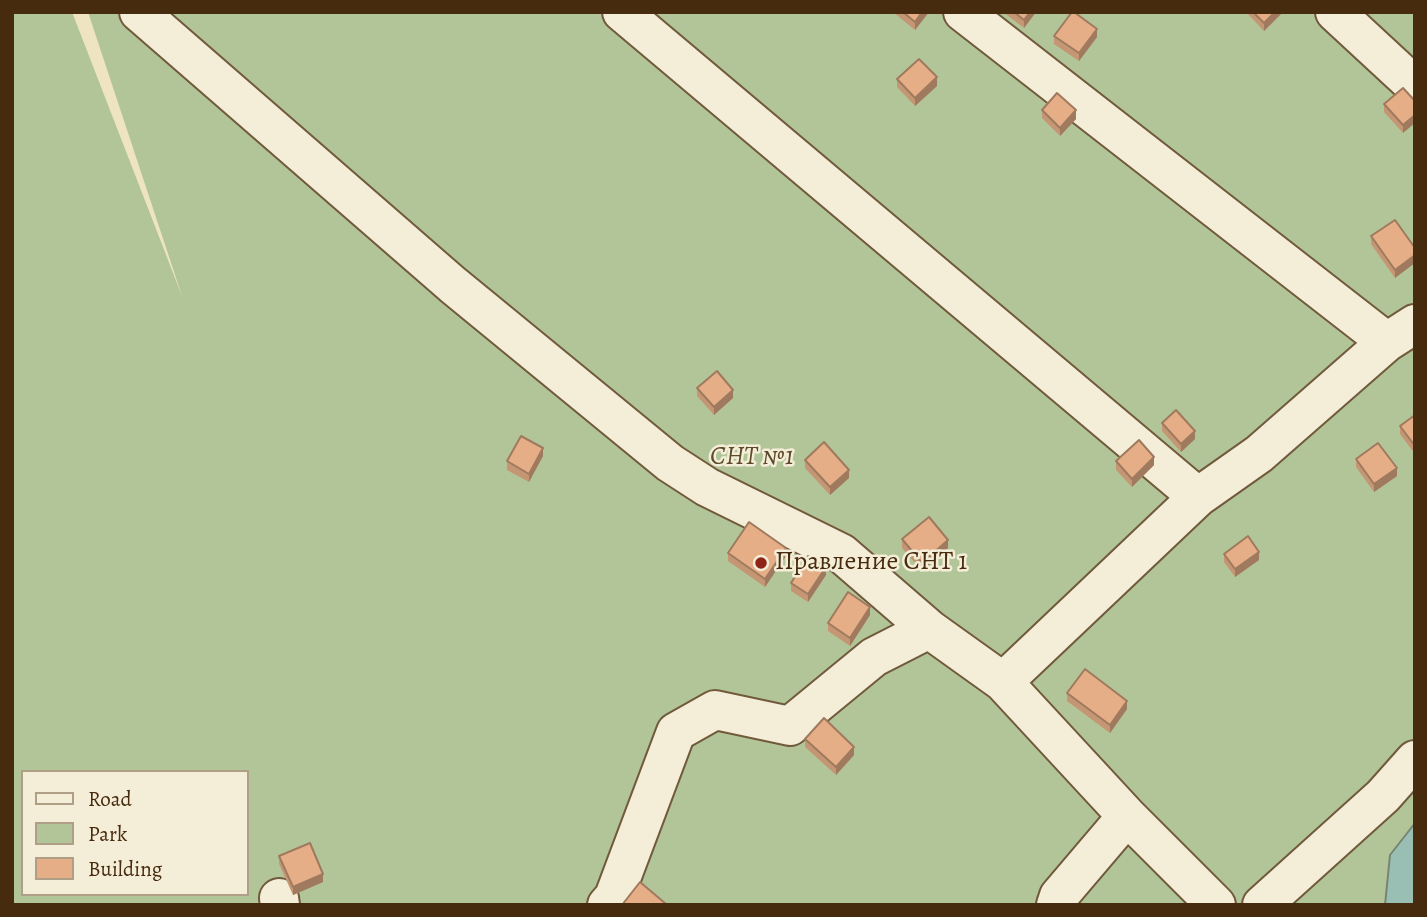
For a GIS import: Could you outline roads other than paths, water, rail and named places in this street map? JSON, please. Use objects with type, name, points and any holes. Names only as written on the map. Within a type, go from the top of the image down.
[{"type":"street","points":[[139,12],[453,285],[670,463],[707,487],[841,553],[929,629],[1003,682],[1127,816],[1216,905]]},
{"type":"street","points":[[622,12],[1198,497]]},
{"type":"street","points":[[963,12],[1401,333],[1259,454],[1198,497],[1003,682]]},
{"type":"street","points":[[1335,12],[1415,86]]},
{"type":"street","points":[[607,905],[614,897],[676,732],[715,710],[790,726],[874,657],[929,629]]},
{"type":"street","points":[[1262,905],[1382,796],[1415,760]]},
{"type":"street","points":[[1056,905],[1059,896],[1127,816]]},
{"type":"water","points":[[1415,823],[1415,905],[1385,905],[1390,855]]},
{"type":"place","name":"Правление СНТ 1","points":[[761,563]]},
{"type":"park label","name":"СНТ №1","points":[[752,458]]}]
